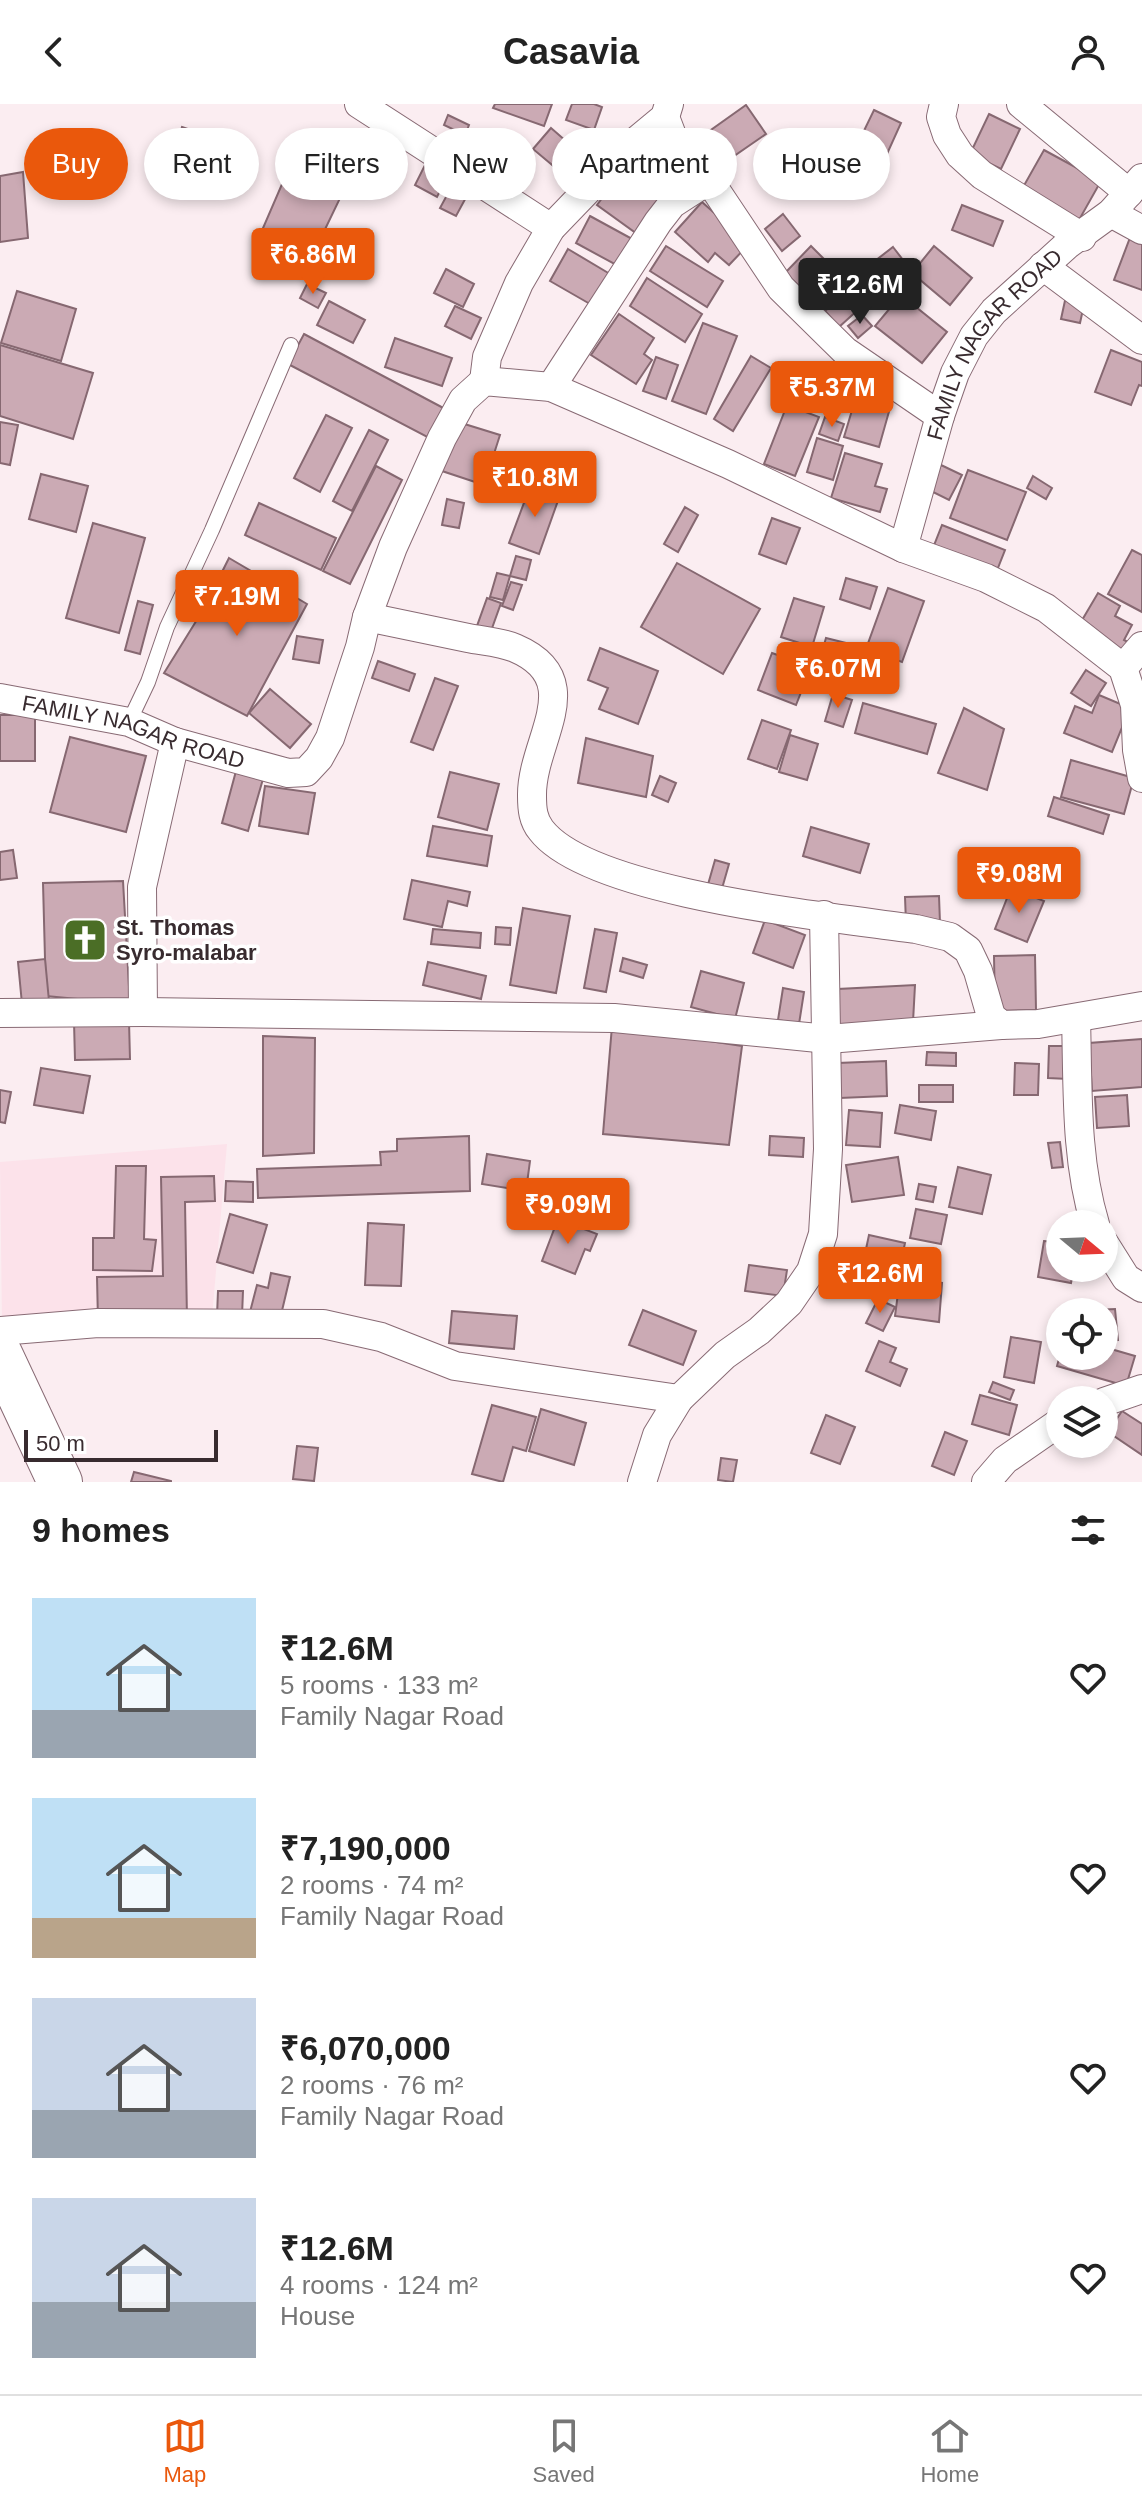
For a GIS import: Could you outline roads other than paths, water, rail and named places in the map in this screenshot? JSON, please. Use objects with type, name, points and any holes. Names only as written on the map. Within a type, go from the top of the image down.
[{"type":"main road","points":[[0,1350],[60,1482]]},
{"type":"street","points":[[359,104],[551,228]]},
{"type":"street","points":[[944,104],[941,117],[947,135],[960,155],[982,175],[1082,237]]},
{"type":"street","points":[[1021,104],[1127,194],[1142,230]]},
{"type":"street","points":[[667,110],[551,228],[519,283],[487,357],[484,381],[463,400],[442,438],[393,547],[367,617],[513,647],[539,662],[550,674],[554,704],[532,786],[532,814],[540,829],[554,844],[573,857],[621,875],[706,897],[950,937],[968,950],[978,971],[991,1016],[1001,1025]]},
{"type":"street","name":"FAMILY NAGAR ROAD","points":[[903,548],[940,416],[955,373],[974,336],[994,311],[1067,245],[1082,237],[1127,194]]},
{"type":"street","points":[[551,387],[658,222],[678,200]]},
{"type":"street","points":[[722,200],[781,288],[809,318],[845,351],[940,416]]},
{"type":"street","points":[[1043,266],[1142,340]]},
{"type":"street","points":[[484,381],[551,387],[728,464],[903,548],[986,578],[1046,608],[1123,668],[1135,705],[1142,778]]},
{"type":"street","name":"FAMILY NAGAR ROAD","points":[[0,698],[129,722],[175,742],[288,773],[306,772],[319,758],[330,738],[367,617]]},
{"type":"street","points":[[1123,668],[1142,646]]},
{"type":"street","points":[[143,1012],[142,887],[175,742]]},
{"type":"street","points":[[642,1482],[657,1435],[679,1399],[725,1355],[759,1331],[789,1303],[811,1271],[823,1234],[827,1197],[828,1039],[824,915]]},
{"type":"street","points":[[0,1013],[614,1018],[828,1039],[1019,1026],[1142,1006]]},
{"type":"street","points":[[1076,1018],[1080,1154],[1091,1210]]},
{"type":"street","points":[[1118,1265],[1126,1278],[1142,1288]]},
{"type":"street","points":[[0,1350],[98,1323],[323,1324],[381,1337],[455,1366],[679,1399]]},
{"type":"street","points":[[1118,1397],[1142,1389]]},
{"type":"street","points":[[986,1482],[1005,1460],[1046,1432]]},
{"type":"lane","points":[[129,722],[148,682],[167,627],[291,345]]},
{"type":"place","name":"St. Thomas Syro-malabar","points":[[85,940]]}]
